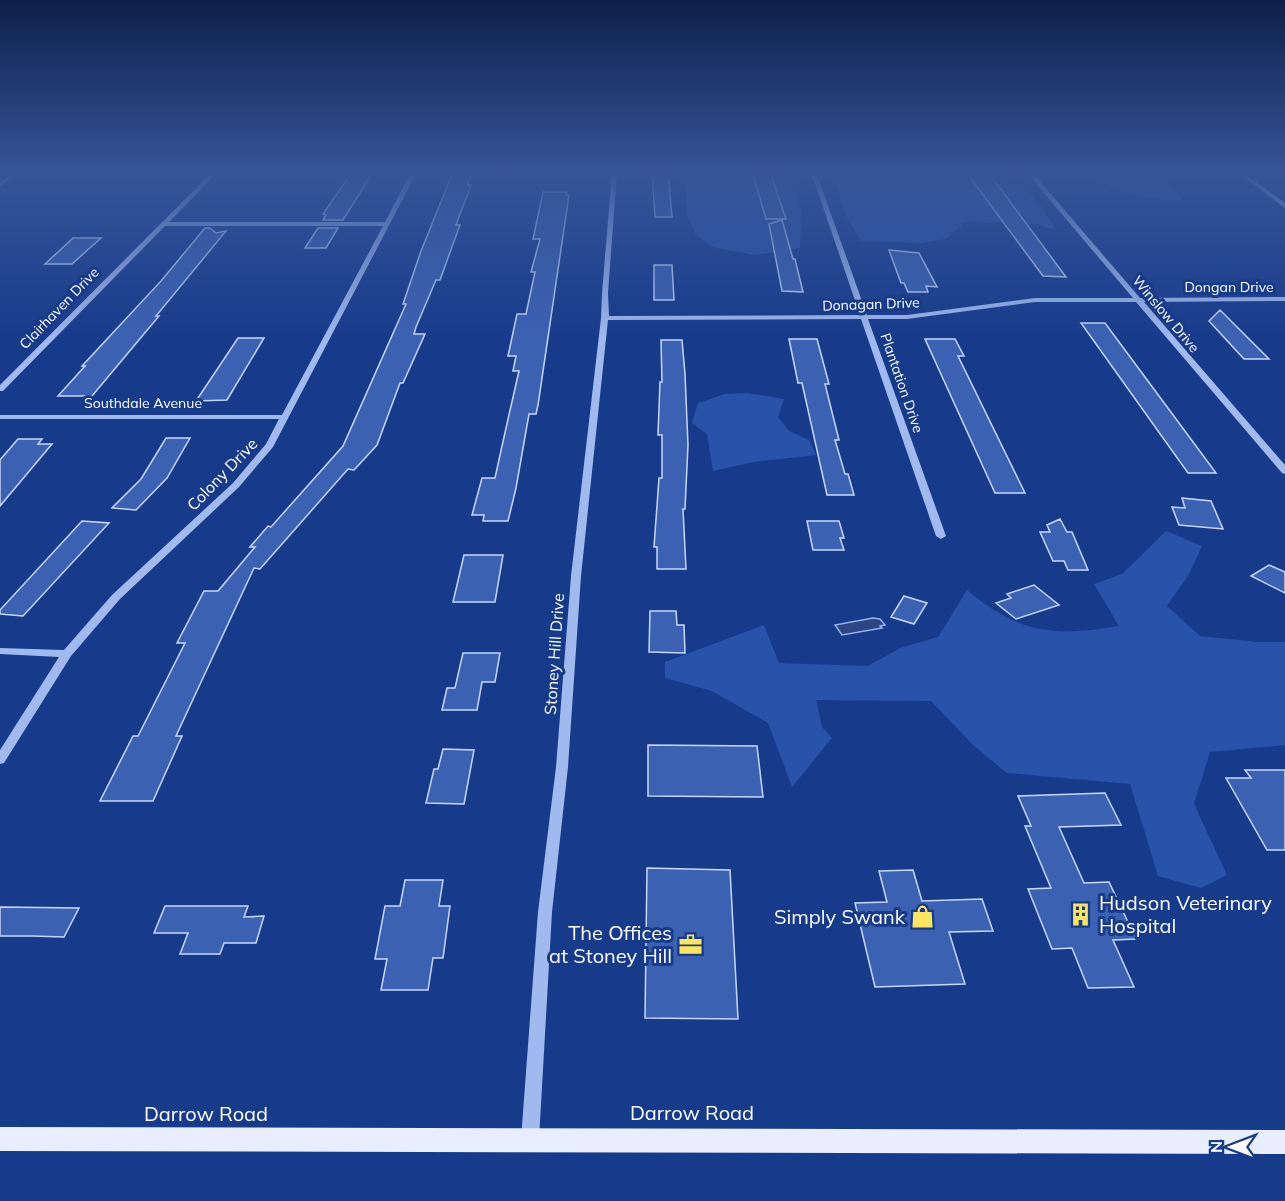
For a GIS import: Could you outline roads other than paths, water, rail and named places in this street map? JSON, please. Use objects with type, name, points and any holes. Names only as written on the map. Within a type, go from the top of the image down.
[{"type":"main road","name":"Darrow Road","points":[[0,1139],[1285,1142]]},
{"type":"street","name":"Clairhaven Drive","points":[[0,389],[159,228]]},
{"type":"street","name":"Colony Drive","points":[[0,760],[67,654],[143,570],[211,509],[270,446],[384,228]]},
{"type":"street","name":"Stoney Hill Drive","points":[[530,1139],[545,912],[562,767],[576,576],[605,318],[610,228]]},
{"type":"street","name":"Plantation Drive","points":[[833,228],[941,536]]},
{"type":"street","name":"Winslow Drive","points":[[1077,228],[1285,471]]},
{"type":"street","name":"Donagan Drive","points":[[605,318],[865,318],[917,316],[1035,300],[1136,298]]},
{"type":"street","name":"Dongan Drive","points":[[1136,298],[1285,299]]},
{"type":"street","name":"Southdale Avenue","points":[[0,417],[285,417]]},
{"type":"street","points":[[0,651],[67,654]]},
{"type":"place","name":"Hudson Veterinary Hospital","points":[[1081,914]]},
{"type":"place","name":"Simply Swank","points":[[923,917]]},
{"type":"place","name":"The Offices at Stoney Hill","points":[[690,944]]}]
